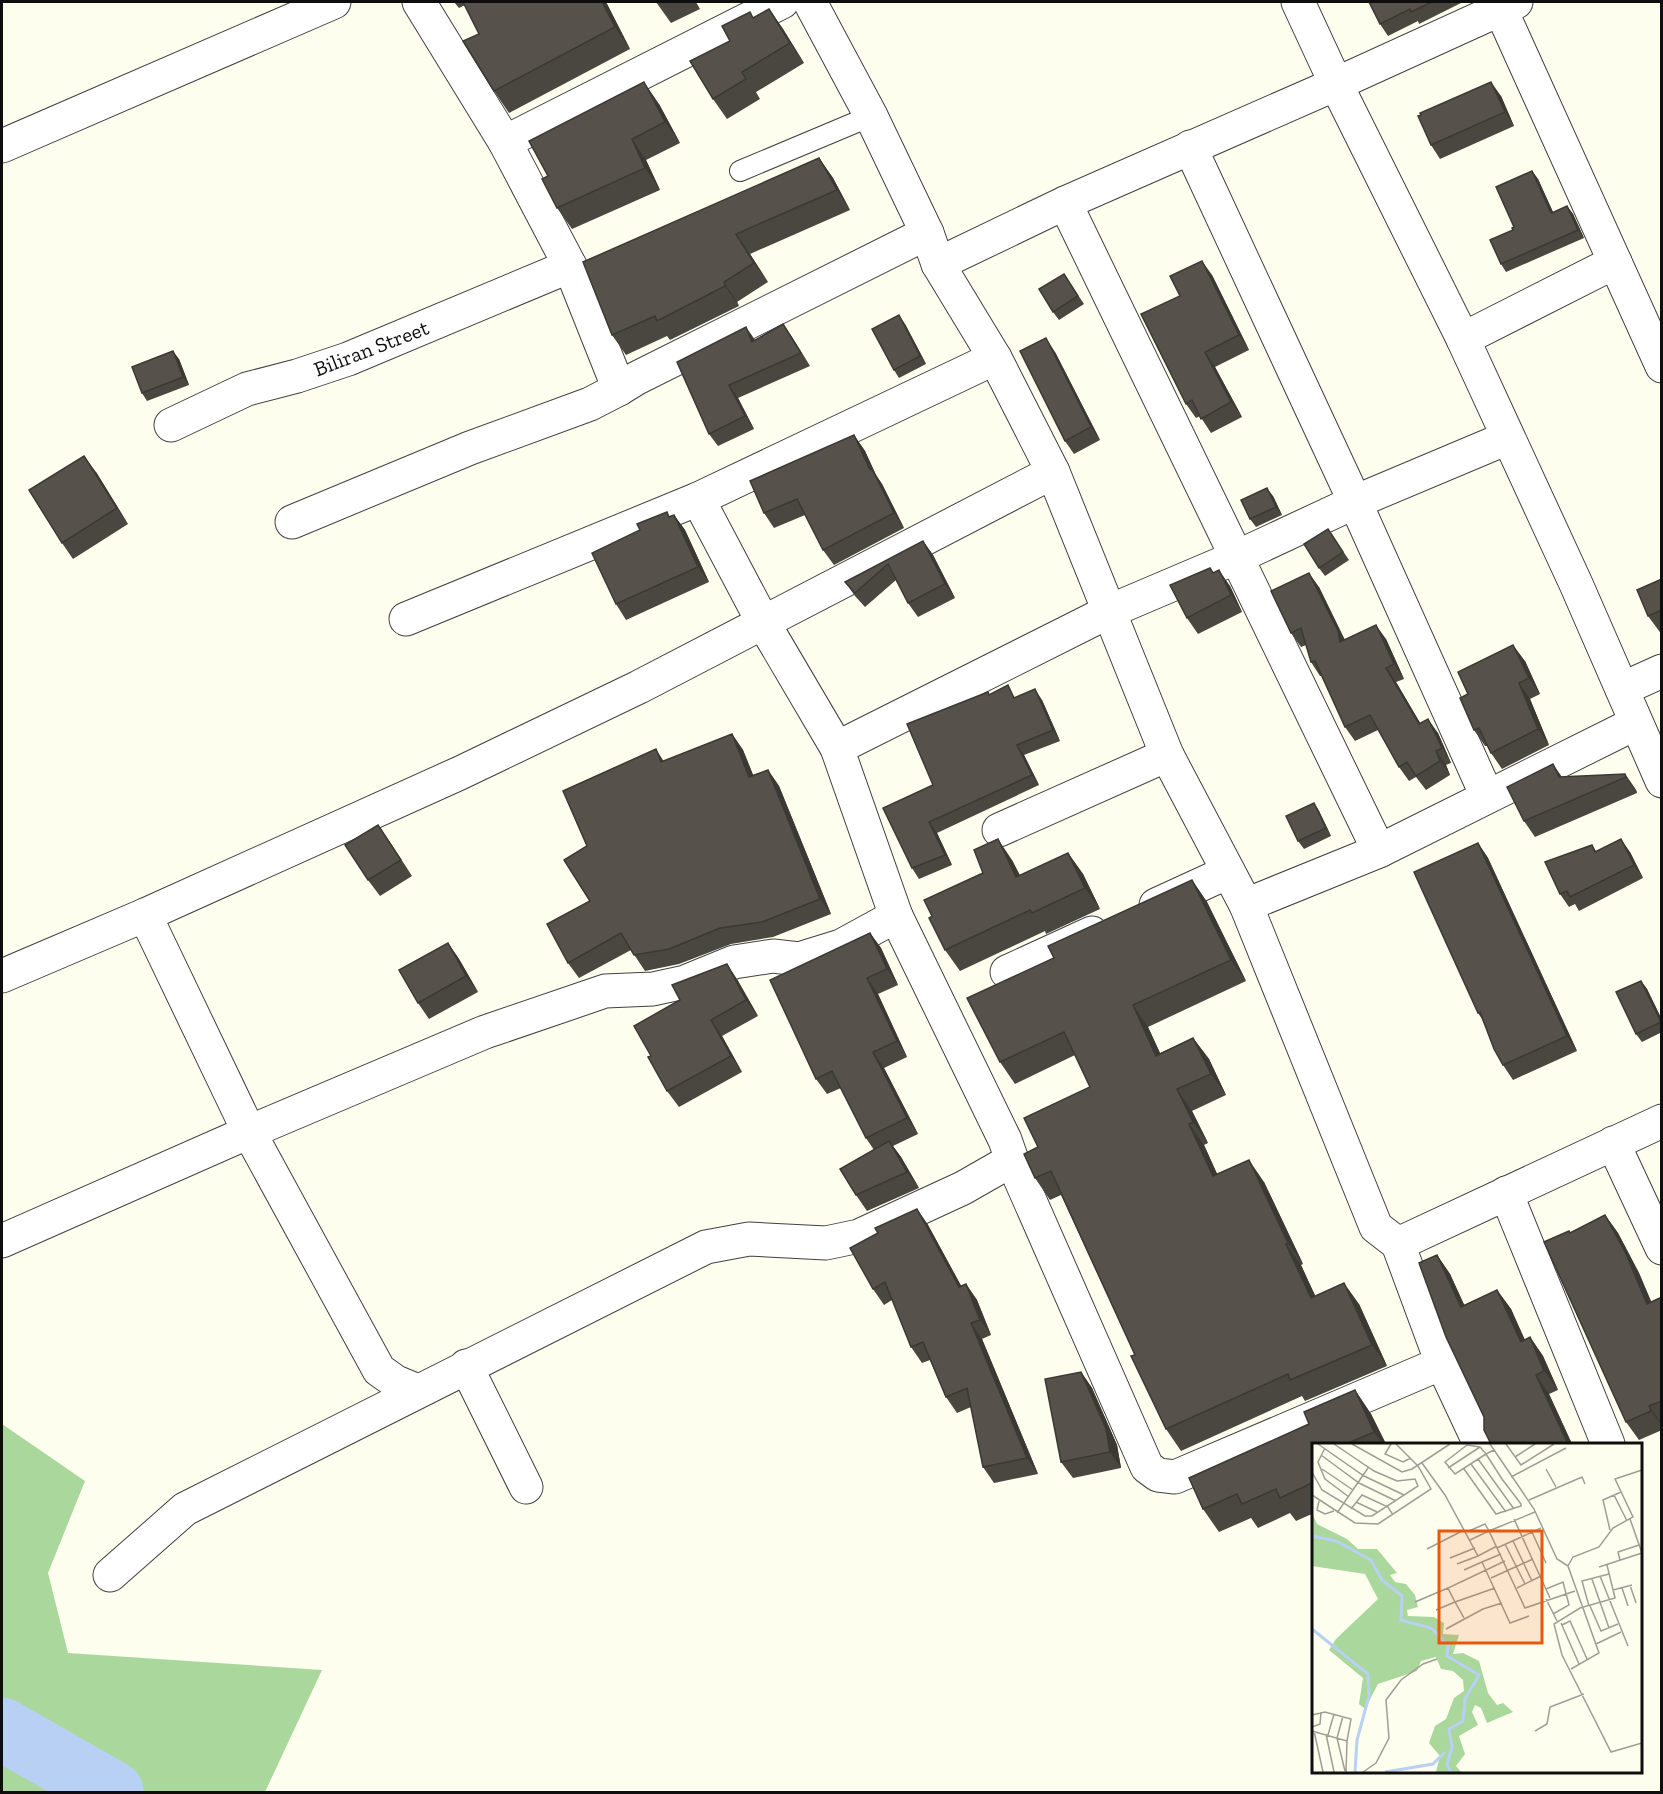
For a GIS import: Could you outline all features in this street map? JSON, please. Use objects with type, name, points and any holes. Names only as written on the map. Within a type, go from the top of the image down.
[{"type":"street","points":[[2,146],[334,2]]},
{"type":"street","points":[[419,2],[505,142],[570,266],[620,389]]},
{"type":"street","points":[[505,142],[782,2]]},
{"type":"street","points":[[810,2],[871,116],[927,233],[938,264],[995,358],[1053,472],[1167,755],[1246,905],[1376,1227],[1398,1244],[1442,1362],[1480,1443]]},
{"type":"street","points":[[1298,2],[1336,84],[1463,339],[1576,584],[1662,781]]},
{"type":"street","points":[[938,264],[1065,203],[1336,84],[1508,5],[1615,262],[1662,366]]},
{"type":"street","points":[[1190,147],[1355,502],[1487,796]]},
{"type":"street","points":[[1065,203],[1379,851]]},
{"type":"street","points":[[292,522],[470,448],[590,404],[637,378],[927,233]]},
{"type":"street","points":[[1463,339],[1615,262]]},
{"type":"street","name":"Biliran Street","points":[[171,425],[247,389],[348,359],[570,266]]},
{"type":"street","points":[[406,619],[698,499],[995,358]]},
{"type":"street","points":[[837,748],[1110,611],[1237,557],[1355,502],[1507,438]]},
{"type":"street","points":[[2,976],[145,915],[460,772],[639,687],[1053,472]]},
{"type":"street","points":[[698,499],[764,624],[837,748],[896,916],[1005,1140],[1147,1467],[1158,1475],[1175,1477],[1442,1362]]},
{"type":"street","points":[[1622,689],[1662,671]]},
{"type":"street","points":[[1246,905],[1379,851],[1636,723]]},
{"type":"street","points":[[999,830],[1167,755]]},
{"type":"street","points":[[1007,972],[1228,872]]},
{"type":"street","points":[[145,915],[249,1132],[379,1370],[396,1382],[418,1391]]},
{"type":"street","points":[[2,1240],[485,1032],[604,991],[653,989],[686,982],[734,962],[773,956],[799,959],[841,946],[896,916]]},
{"type":"street","points":[[1398,1244],[1662,1121]]},
{"type":"street","points":[[1613,1143],[1662,1248]]},
{"type":"street","points":[[110,1575],[185,1509],[705,1247],[748,1239],[826,1243],[859,1236],[963,1188],[1012,1160]]},
{"type":"street","points":[[1506,1193],[1608,1443]]},
{"type":"street","points":[[466,1366],[526,1486]]},
{"type":"lane","points":[[740,171],[871,116]]},
{"type":"green space","points":[[2,1424],[85,1481],[48,1573],[68,1653],[322,1670],[265,1792],[2,1792]]},
{"type":"building","points":[[463,2],[602,2],[615,27],[494,91],[463,41],[479,34]]},
{"type":"building","points":[[1369,2],[1432,2],[1411,12],[1410,9],[1380,24]]},
{"type":"building","points":[[769,9],[790,43],[742,72],[746,79],[713,99],[690,61],[730,41],[722,26],[750,12],[753,18]]},
{"type":"building","points":[[644,82],[665,122],[632,139],[645,168],[557,208],[542,179],[548,176],[529,141]]},
{"type":"building","points":[[1491,82],[1505,112],[1431,145],[1418,116],[1421,115],[1420,113]]},
{"type":"building","points":[[819,158],[837,190],[736,234],[754,263],[724,282],[725,286],[657,321],[655,316],[612,335],[583,262]]},
{"type":"building","points":[[1532,171],[1550,211],[1552,213],[1567,206],[1578,230],[1501,264],[1490,240],[1513,230],[1514,227],[1496,187]]},
{"type":"building","points":[[1202,261],[1239,335],[1205,352],[1231,402],[1201,419],[1192,400],[1186,404],[1141,314],[1180,296],[1170,276]]},
{"type":"building","points":[[1064,274],[1078,296],[1053,312],[1039,289]]},
{"type":"building","points":[[899,315],[920,356],[894,370],[872,329]]},
{"type":"building","points":[[783,324],[801,353],[729,385],[745,416],[709,434],[677,362],[746,327],[752,342]]},
{"type":"building","points":[[1046,338],[1091,427],[1065,441],[1020,351]]},
{"type":"building","points":[[173,351],[183,377],[142,393],[132,367]]},
{"type":"building","points":[[854,435],[894,513],[823,550],[797,499],[764,513],[750,481]]},
{"type":"building","points":[[84,456],[117,508],[62,543],[29,490]]},
{"type":"building","points":[[1267,488],[1276,507],[1250,519],[1241,500]]},
{"type":"building","points":[[667,512],[669,517],[674,515],[698,567],[616,604],[592,553],[640,530],[637,524]]},
{"type":"building","points":[[1328,529],[1343,552],[1319,568],[1304,544]]},
{"type":"building","points":[[923,541],[945,584],[908,603],[888,564],[855,593],[845,582]]},
{"type":"building","points":[[1210,568],[1213,573],[1219,570],[1231,595],[1187,618],[1170,585]]},
{"type":"building","points":[[1309,573],[1338,631],[1340,642],[1376,625],[1394,664],[1386,668],[1419,724],[1428,719],[1442,748],[1436,751],[1440,761],[1416,776],[1407,762],[1399,767],[1370,715],[1345,727],[1315,661],[1311,662],[1301,628],[1291,633],[1271,591]]},
{"type":"building","points":[[1662,579],[1662,610],[1648,616],[1637,590]]},
{"type":"building","points":[[1513,645],[1529,678],[1519,683],[1538,729],[1491,753],[1479,728],[1474,730],[1460,698],[1468,694],[1458,672]]},
{"type":"building","points":[[1008,685],[1014,698],[1035,689],[1053,730],[1017,745],[1032,775],[929,822],[945,855],[912,868],[883,808],[933,785],[907,724],[988,692],[989,695]]},
{"type":"building","points":[[732,734],[749,777],[768,770],[820,899],[762,922],[720,928],[669,949],[634,955],[621,933],[568,963],[547,924],[590,901],[564,860],[587,846],[563,791],[656,749],[661,762]]},
{"type":"building","points":[[1553,764],[1559,777],[1625,774],[1626,777],[1524,821],[1507,787]]},
{"type":"building","points":[[1314,803],[1326,828],[1298,841],[1286,816]]},
{"type":"building","points":[[378,825],[401,860],[368,880],[345,845]]},
{"type":"building","points":[[998,839],[1016,877],[1068,853],[1085,888],[1032,913],[1030,910],[945,950],[929,918],[932,916],[924,900],[983,873],[974,850]]},
{"type":"building","points":[[1621,839],[1634,865],[1570,897],[1567,891],[1560,894],[1545,862],[1592,845],[1595,852]]},
{"type":"building","points":[[1478,843],[1567,1036],[1503,1065],[1414,872]]},
{"type":"building","points":[[1192,880],[1231,960],[1133,1005],[1156,1056],[1193,1038],[1211,1074],[1177,1089],[1193,1122],[1189,1124],[1213,1176],[1249,1160],[1311,1298],[1344,1283],[1372,1345],[1290,1380],[1288,1374],[1166,1429],[1131,1356],[1135,1355],[1051,1171],[1035,1178],[1024,1154],[1038,1147],[1024,1118],[1090,1087],[1064,1032],[1000,1062],[967,998],[1054,958],[1048,946]]},
{"type":"building","points":[[870,933],[887,969],[867,978],[897,1041],[873,1052],[907,1118],[866,1138],[832,1071],[816,1079],[770,980]]},
{"type":"building","points":[[448,943],[466,976],[418,1003],[399,970]]},
{"type":"building","points":[[727,964],[746,1000],[711,1020],[731,1056],[667,1091],[634,1026],[680,1000],[672,985]]},
{"type":"building","points":[[1641,981],[1661,1022],[1636,1034],[1616,992]]},
{"type":"building","points":[[889,1141],[907,1172],[856,1195],[840,1169]]},
{"type":"building","points":[[917,1209],[959,1287],[966,1284],[980,1320],[971,1323],[1027,1458],[983,1467],[967,1388],[946,1397],[923,1342],[911,1347],[885,1282],[873,1289],[850,1248],[878,1233],[875,1228]]},
{"type":"building","points":[[1605,1215],[1626,1254],[1647,1304],[1662,1297],[1662,1401],[1649,1406],[1651,1411],[1626,1422],[1544,1242],[1569,1231],[1570,1233]]},
{"type":"building","points":[[1437,1255],[1461,1307],[1497,1290],[1521,1342],[1530,1337],[1544,1371],[1536,1375],[1568,1443],[1490,1443],[1484,1430],[1484,1417],[1446,1337],[1419,1263]]},
{"type":"building","points":[[1081,1372],[1106,1429],[1110,1452],[1061,1462],[1045,1379]]},
{"type":"building","points":[[1355,1390],[1374,1432],[1348,1443],[1312,1443],[1312,1483],[1280,1498],[1276,1489],[1242,1504],[1237,1494],[1203,1509],[1189,1478],[1309,1424],[1304,1412]]},
{"type":"waterway","points":[[2,1729],[112,1792]]}]
